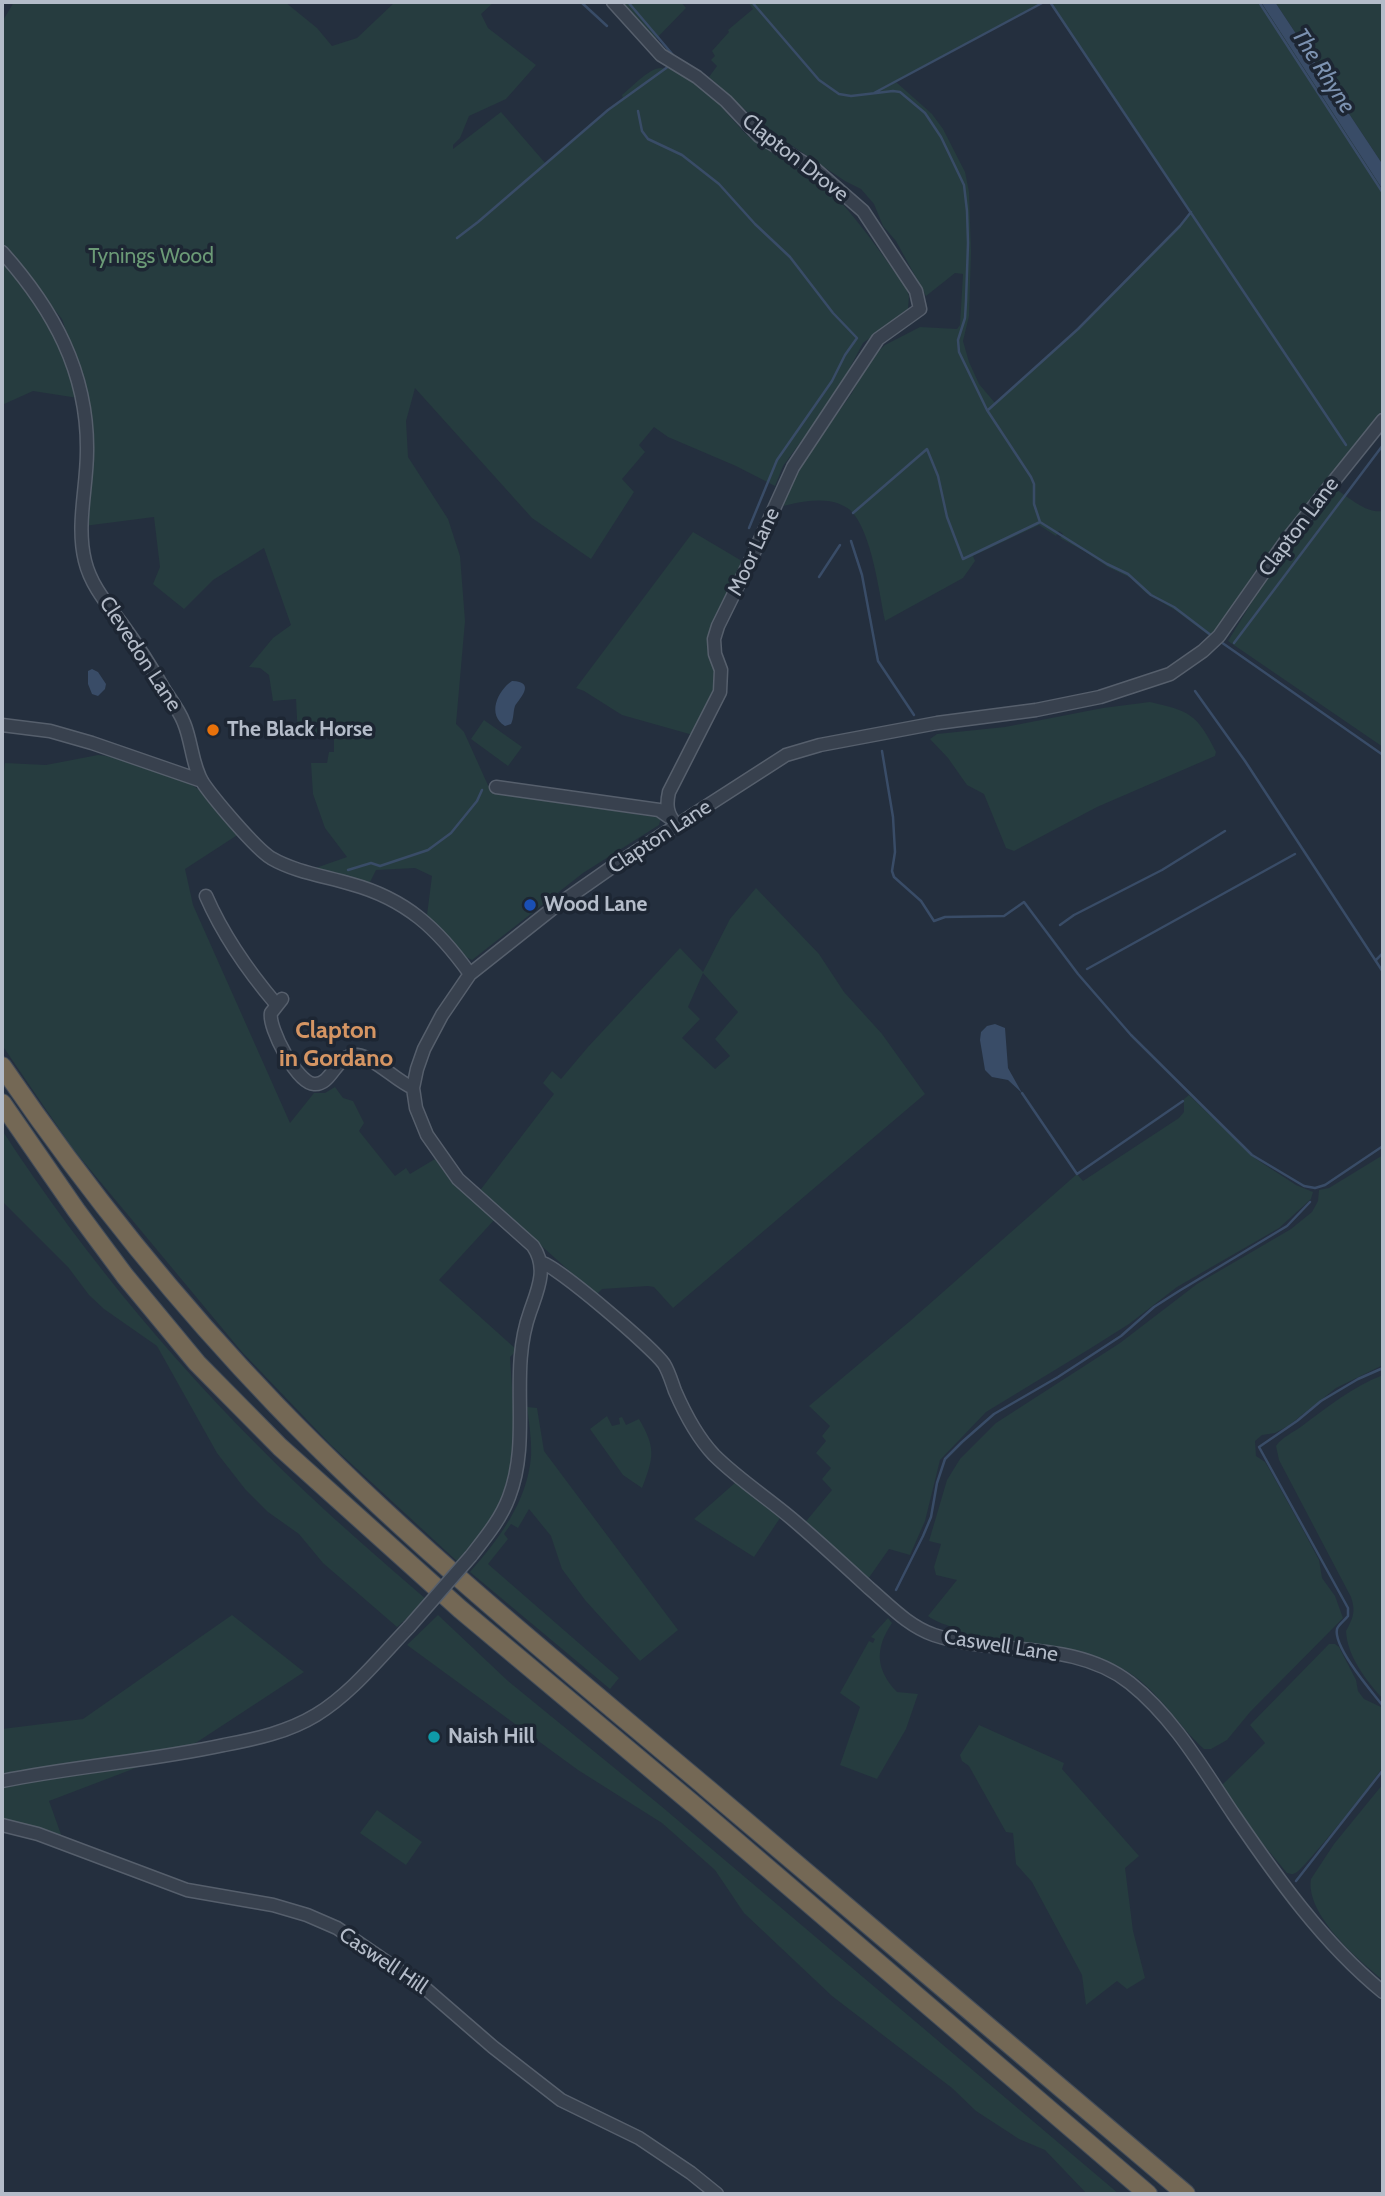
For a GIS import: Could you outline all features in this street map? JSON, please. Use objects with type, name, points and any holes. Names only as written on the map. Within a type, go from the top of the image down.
[{"type":"highway","points":[[2,1066],[94,1196],[158,1273],[275,1404],[336,1466],[506,1617],[1186,2194]]},
{"type":"highway","points":[[2,1103],[125,1276],[197,1363],[280,1447],[460,1609],[694,1805],[1148,2194]]},
{"type":"street","name":"Clapton Drove","points":[[613,2],[662,55],[697,77],[726,101],[759,136],[817,170],[863,211],[916,291],[920,309]]},
{"type":"street","name":"Clevedon Lane","points":[[2,252],[54,321],[76,373],[87,434],[87,467],[80,530],[86,565],[100,595],[145,655],[184,722],[202,781],[252,841],[269,857],[304,872],[361,887],[406,907],[425,921],[470,974]]},
{"type":"street","name":"Moor Lane","points":[[673,821],[666,802],[669,792],[720,692],[721,670],[715,654],[714,639],[718,626],[793,467],[878,339],[920,309]]},
{"type":"street","name":"Clapton Lane","points":[[540,1262],[533,1246],[472,1194],[449,1167],[419,1119],[413,1088],[417,1069],[432,1032],[470,974],[552,909],[673,821],[786,755],[820,745],[937,723],[1036,710],[1100,697],[1170,674],[1219,636],[1285,542],[1383,420]]},
{"type":"street","points":[[2,725],[50,731],[202,781]]},
{"type":"street","points":[[496,787],[659,810],[673,821]]},
{"type":"street","points":[[206,896],[221,928],[250,971],[279,1001],[271,1013],[271,1026],[294,1068],[309,1083],[320,1083],[343,1060],[358,1055],[413,1088]]},
{"type":"street","points":[[2,1781],[185,1754],[256,1739],[315,1716],[342,1696],[409,1627],[471,1556],[493,1527],[509,1499],[519,1462],[522,1430],[518,1390],[522,1345],[541,1280],[540,1262]]},
{"type":"street","name":"Caswell Lane","points":[[540,1262],[545,1262],[568,1279],[647,1345],[665,1365],[694,1430],[715,1455],[792,1519],[905,1620],[933,1634],[966,1642],[1077,1658],[1114,1673],[1135,1688],[1188,1746],[1256,1847],[1300,1905],[1344,1956],[1383,1992]]},
{"type":"street","name":"Caswell Hill","points":[[2,1825],[37,1834],[187,1890],[273,1905],[337,1928],[426,1989],[493,2048],[561,2100],[639,2137],[717,2194]]},
{"type":"green space","name":"Tynings Wood","points":[[14,2],[285,2],[317,28],[332,46],[357,38],[395,2],[494,2],[481,14],[488,28],[536,65],[506,99],[469,116],[453,149],[501,112],[546,164],[623,99],[622,95],[646,74],[661,68],[674,70],[698,84],[754,141],[800,165],[836,196],[906,288],[909,296],[908,309],[863,343],[836,394],[783,466],[775,486],[668,437],[654,427],[639,445],[645,452],[622,479],[634,492],[591,559],[532,518],[415,388],[406,421],[408,457],[448,519],[460,556],[465,621],[456,724],[464,732],[491,792],[661,818],[659,825],[583,873],[472,960],[464,956],[427,915],[432,876],[415,868],[376,870],[368,886],[310,870],[347,857],[325,828],[313,794],[311,763],[327,763],[329,752],[334,752],[334,739],[298,737],[296,699],[273,701],[269,675],[260,668],[249,667],[273,638],[291,625],[264,548],[213,580],[184,609],[153,584],[160,567],[154,517],[84,526],[87,393],[62,319],[2,245],[2,22]]},
{"type":"green space","points":[[620,2],[681,2],[686,8],[653,42]]},
{"type":"green space","points":[[748,2],[1044,2],[896,82],[932,114],[943,129],[965,172],[969,192],[971,252],[969,316],[963,341],[979,384],[995,403],[1078,329],[1191,212],[1050,2],[1261,2],[1383,190],[1383,410],[1211,637],[1175,610],[1146,593],[1131,578],[1060,538],[1063,534],[1059,531],[1056,536],[1039,525],[973,556],[975,561],[963,578],[885,621],[870,549],[852,512],[838,503],[822,501],[779,507],[795,473],[852,393],[871,358],[885,345],[920,327],[957,329],[960,325],[963,274],[955,273],[926,296],[896,241],[883,226],[874,204],[861,189],[764,127],[709,77],[717,66],[711,60],[715,56],[712,51],[728,30],[753,9]]},
{"type":"green space","points":[[1275,2],[1383,2],[1383,165]]},
{"type":"green space","points":[[2,259],[42,311],[57,337],[78,398],[33,391],[2,405]]},
{"type":"green space","points":[[1337,490],[1365,508],[1383,511],[1383,747],[1228,641],[1261,587]]},
{"type":"green space","points":[[693,532],[747,564],[711,628],[709,638],[717,685],[693,735],[622,715],[576,688]]},
{"type":"green space","points":[[1150,702],[1175,708],[1191,716],[1209,739],[1216,752],[1215,756],[1097,807],[1014,851],[1006,848],[984,794],[967,785],[948,758],[930,739],[937,734],[1005,727]]},
{"type":"green space","points":[[484,720],[522,747],[508,766],[471,739]]},
{"type":"green space","points":[[98,755],[150,767],[189,783],[209,799],[239,834],[185,869],[193,905],[290,1123],[314,1093],[325,1093],[335,1087],[343,1098],[353,1101],[364,1123],[359,1131],[395,1176],[406,1168],[410,1174],[435,1159],[452,1183],[495,1219],[439,1280],[517,1350],[510,1357],[513,1446],[507,1481],[492,1515],[459,1563],[331,1445],[242,1352],[73,1149],[2,1045],[2,787],[5,763],[46,765]]},
{"type":"green space","points":[[756,888],[819,954],[844,992],[882,1034],[925,1094],[673,1308],[654,1287],[602,1289],[596,1295],[478,1193],[554,1094],[543,1083],[552,1071],[561,1079],[680,948],[703,972],[730,919]],"holes":[[[703,973],[738,1012],[715,1039],[730,1056],[715,1069],[682,1038],[700,1019],[688,1007]]]},
{"type":"green space","points":[[1189,1095],[1256,1159],[1296,1185],[1313,1192],[1311,1199],[1279,1228],[1177,1287],[1129,1324],[986,1412],[940,1460],[925,1521],[910,1555],[889,1549],[868,1579],[803,1525],[832,1490],[822,1479],[831,1468],[816,1453],[826,1441],[822,1436],[830,1426],[809,1406],[1077,1174],[1083,1181],[1179,1118],[1184,1112],[1184,1099]]},
{"type":"green space","points":[[2,1130],[34,1178],[103,1270],[177,1359],[297,1484],[427,1600],[397,1627],[323,1563],[299,1534],[268,1512],[245,1489],[217,1453],[157,1346],[104,1309],[89,1295],[68,1267],[2,1201]]},
{"type":"green space","points":[[1383,1155],[1383,1365],[1336,1388],[1288,1426],[1275,1433],[1262,1435],[1255,1441],[1256,1456],[1265,1462],[1302,1528],[1319,1560],[1322,1578],[1335,1596],[1343,1618],[1250,1712],[1227,1740],[1211,1749],[1204,1749],[1149,1689],[1128,1672],[1109,1662],[1070,1650],[966,1637],[958,1630],[928,1616],[957,1580],[936,1575],[934,1567],[941,1544],[929,1541],[947,1480],[960,1459],[996,1423],[1120,1343],[1197,1284],[1291,1229],[1312,1212],[1318,1201],[1319,1190],[1329,1188]]},
{"type":"green space","points":[[1383,1375],[1383,1699],[1365,1677],[1350,1650],[1346,1631],[1353,1615],[1351,1597],[1279,1460],[1276,1446],[1341,1398]]},
{"type":"green space","points":[[527,1407],[537,1408],[544,1451],[678,1630],[640,1661],[585,1600],[562,1569],[551,1536],[529,1509],[518,1528],[511,1524],[504,1534],[508,1539],[488,1564],[619,1678],[610,1689],[470,1572],[501,1533],[524,1489],[531,1457]]},
{"type":"green space","points":[[607,1416],[612,1426],[620,1424],[619,1418],[622,1417],[626,1425],[639,1419],[645,1429],[651,1445],[651,1460],[642,1488],[623,1475],[590,1429]]},
{"type":"green space","points":[[736,1482],[782,1515],[754,1557],[694,1519]]},
{"type":"green space","points":[[232,1615],[304,1672],[188,1748],[49,1801],[63,1840],[2,1820],[2,1729],[83,1719]]},
{"type":"green space","points":[[438,1615],[508,1681],[661,1806],[1119,2194],[1087,2194],[1045,2150],[1019,2139],[976,2111],[952,2088],[832,1996],[744,1913],[715,1870],[662,1823],[578,1770],[407,1645]]},
{"type":"green space","points":[[888,1618],[892,1623],[880,1650],[881,1667],[897,1692],[918,1694],[906,1729],[877,1779],[840,1765],[860,1707],[840,1693],[869,1641],[873,1643],[875,1639],[871,1637]]},
{"type":"green space","points":[[1329,1644],[1339,1647],[1364,1699],[1381,1707],[1383,1766],[1314,1855],[1297,1872],[1291,1874],[1287,1873],[1247,1825],[1222,1785],[1265,1743],[1250,1725]]},
{"type":"green space","points":[[979,1725],[1064,1763],[1062,1769],[1139,1856],[1125,1868],[1133,1931],[1145,1978],[1127,1989],[1117,1981],[1086,2005],[1082,1975],[1032,1882],[1016,1864],[1013,1833],[1006,1832],[969,1766],[962,1761],[960,1755]]},
{"type":"green space","points":[[1383,1784],[1383,1980],[1360,1961],[1325,1921],[1311,1893],[1311,1879],[1334,1844]]},
{"type":"green space","points":[[377,1810],[422,1842],[406,1865],[360,1833]]},
{"type":"water","points":[[1261,2],[1275,2],[1383,165],[1383,190]]},
{"type":"water","points":[[92,669],[98,672],[106,684],[98,696],[92,694],[88,684],[88,671]]},
{"type":"water","points":[[512,681],[524,684],[525,688],[515,706],[511,724],[505,726],[496,716],[496,703],[502,691]]},
{"type":"water","points":[[995,1024],[1005,1028],[1008,1068],[1022,1093],[1008,1080],[992,1077],[985,1070],[981,1032],[987,1026]]},
{"type":"waterway","points":[[581,2],[607,26]]},
{"type":"waterway","points":[[628,2],[673,55]]},
{"type":"waterway","points":[[752,2],[819,80],[839,94],[851,96],[900,92],[925,113],[941,137],[964,185],[968,243],[965,318],[958,340],[959,352],[987,410],[1031,477],[1034,484],[1034,504],[1040,522],[1128,574],[1151,595],[1174,607],[1212,636]]},
{"type":"waterway","points":[[874,93],[1044,2]]},
{"type":"waterway","points":[[1050,2],[1346,445]]},
{"type":"waterway","name":"The Rhyne","points":[[1259,2],[1383,193]]},
{"type":"waterway","points":[[457,238],[608,110],[669,66]]},
{"type":"waterway","points":[[638,111],[642,131],[648,139],[682,155],[719,184],[790,257],[833,313],[857,338],[832,381],[777,460],[749,528]]},
{"type":"waterway","points":[[988,410],[1078,329],[1191,212]]},
{"type":"waterway","points":[[1234,643],[1383,445]]},
{"type":"waterway","points":[[853,513],[927,449],[938,476],[947,517],[963,559],[1040,522]]},
{"type":"waterway","points":[[851,541],[862,575],[878,661],[914,715]]},
{"type":"waterway","points":[[819,577],[840,545]]},
{"type":"waterway","points":[[1221,642],[1383,755]]},
{"type":"waterway","points":[[1195,691],[1245,761],[1383,972]]},
{"type":"waterway","points":[[882,751],[893,817],[895,852],[892,871],[894,877],[921,901],[934,921],[945,917],[1004,916],[1024,902],[1078,974],[1131,1035],[1252,1155],[1304,1186],[1315,1188],[1325,1185],[1383,1146]]},
{"type":"waterway","points":[[348,870],[371,863],[380,866],[428,850],[451,833],[477,801],[482,790]]},
{"type":"waterway","points":[[1060,925],[1074,915],[1162,870],[1225,831]]},
{"type":"waterway","points":[[1087,969],[1295,854]]},
{"type":"waterway","points":[[1376,960],[1383,953]]},
{"type":"waterway","points":[[1022,1093],[1077,1174],[1183,1101]]},
{"type":"waterway","points":[[896,1590],[931,1517],[937,1483],[945,1459],[962,1442],[994,1414],[1121,1336],[1154,1307],[1287,1226],[1310,1202]]},
{"type":"waterway","points":[[1383,1368],[1321,1401],[1259,1447],[1348,1608],[1348,1616],[1337,1629],[1341,1647],[1354,1669],[1383,1706]]},
{"type":"waterway","points":[[1296,1881],[1383,1770]]},
{"type":"place","name":"The Black Horse","points":[[213,730]]},
{"type":"place","name":"Wood Lane","points":[[530,905]]},
{"type":"place","name":"Naish Hill","points":[[434,1737]]},
{"type":"district","name":"Clapton in Gordano","points":[[336,1045]]}]
